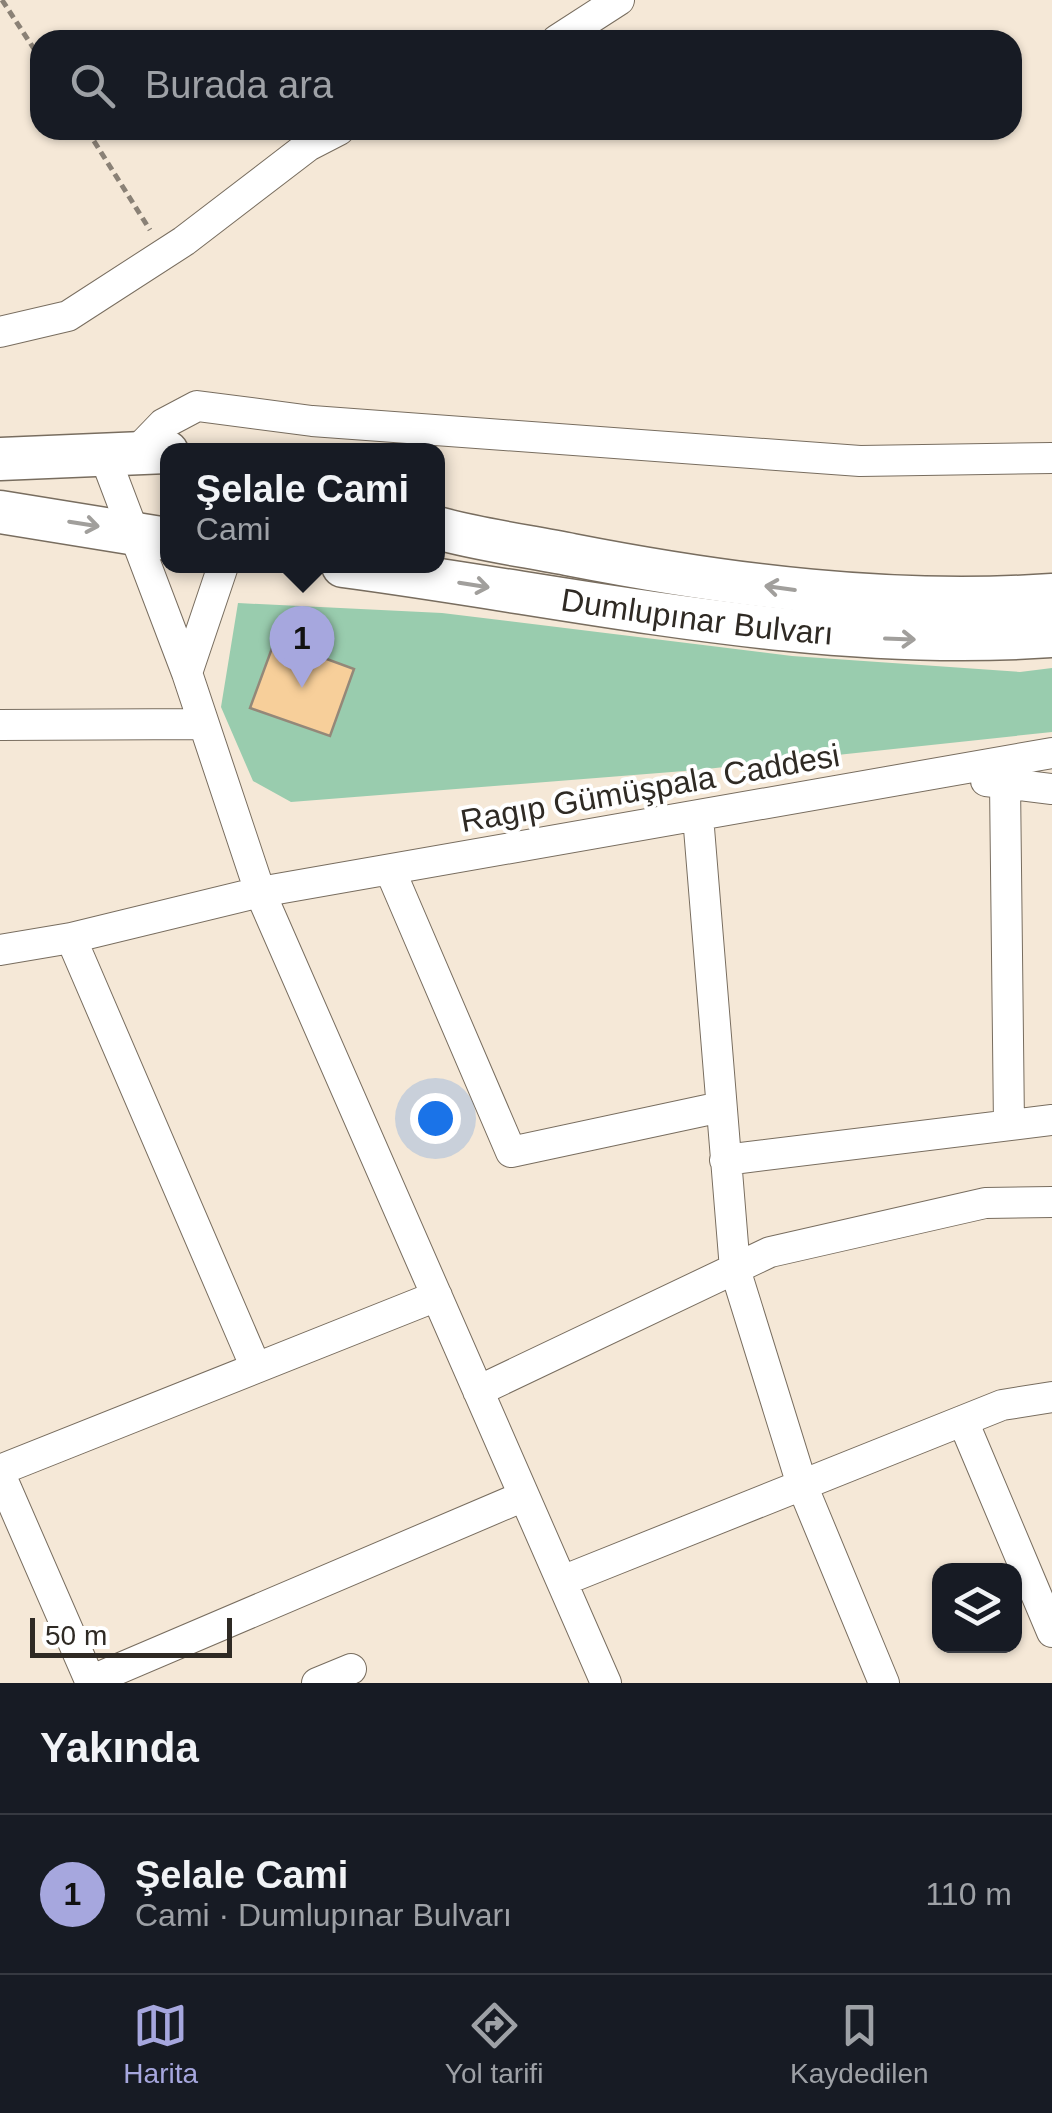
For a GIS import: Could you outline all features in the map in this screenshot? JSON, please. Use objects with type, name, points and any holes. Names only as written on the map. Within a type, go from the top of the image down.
[{"type":"main road","points":[[0,459],[136,454]]},
{"type":"main road","points":[[0,512],[151,536]]},
{"type":"main road","name":"Dumlupınar Bulvarı","points":[[445,530],[627,566],[805,592],[981,600],[1052,595]]},
{"type":"main road","name":"Dumlupınar Bulvarı","points":[[389,573],[840,637],[973,642],[1052,636]]},
{"type":"street","points":[[572,30],[619,0]]},
{"type":"street","points":[[0,332],[68,316],[164,254],[320,140]]},
{"type":"street","points":[[160,570],[136,454],[162,424],[197,406],[312,421],[860,461],[1052,458]]},
{"type":"street","points":[[161,573],[187,673],[260,892],[606,1683]]},
{"type":"street","points":[[187,673],[221,573]]},
{"type":"street","points":[[0,725],[204,724]]},
{"type":"street","name":"Ragıp Gümüşpala Caddesi","points":[[0,950],[71,938],[260,892],[1052,752]]},
{"type":"street","points":[[932,774],[1052,789]]},
{"type":"street","points":[[1005,783],[1009,1125]]},
{"type":"street","points":[[698,816],[734,1269],[802,1485],[884,1683]]},
{"type":"street","points":[[390,870],[511,1152],[721,1107]]},
{"type":"street","points":[[71,938],[256,1368]]},
{"type":"street","points":[[726,1160],[1052,1120]]},
{"type":"street","points":[[478,1391],[770,1252],[984,1203],[1052,1202]]},
{"type":"street","points":[[437,1296],[0,1472],[91,1682],[524,1496]]},
{"type":"street","points":[[562,1581],[1002,1406],[1052,1397]]},
{"type":"street","points":[[963,1422],[1052,1632]]},
{"type":"street","points":[[317,1683],[351,1668]]},
{"type":"path","points":[[2,0],[30,43]]},
{"type":"path","points":[[93,140],[164,254]]},
{"type":"green space","points":[[238,603],[442,613],[792,656],[1020,672],[1052,668],[1052,732],[697,770],[291,802],[253,781],[221,707]]},
{"type":"building","points":[[275,640],[354,669],[330,736],[250,708]]},
{"type":"place","name":"Şelale Cami","points":[[302,688]]}]
